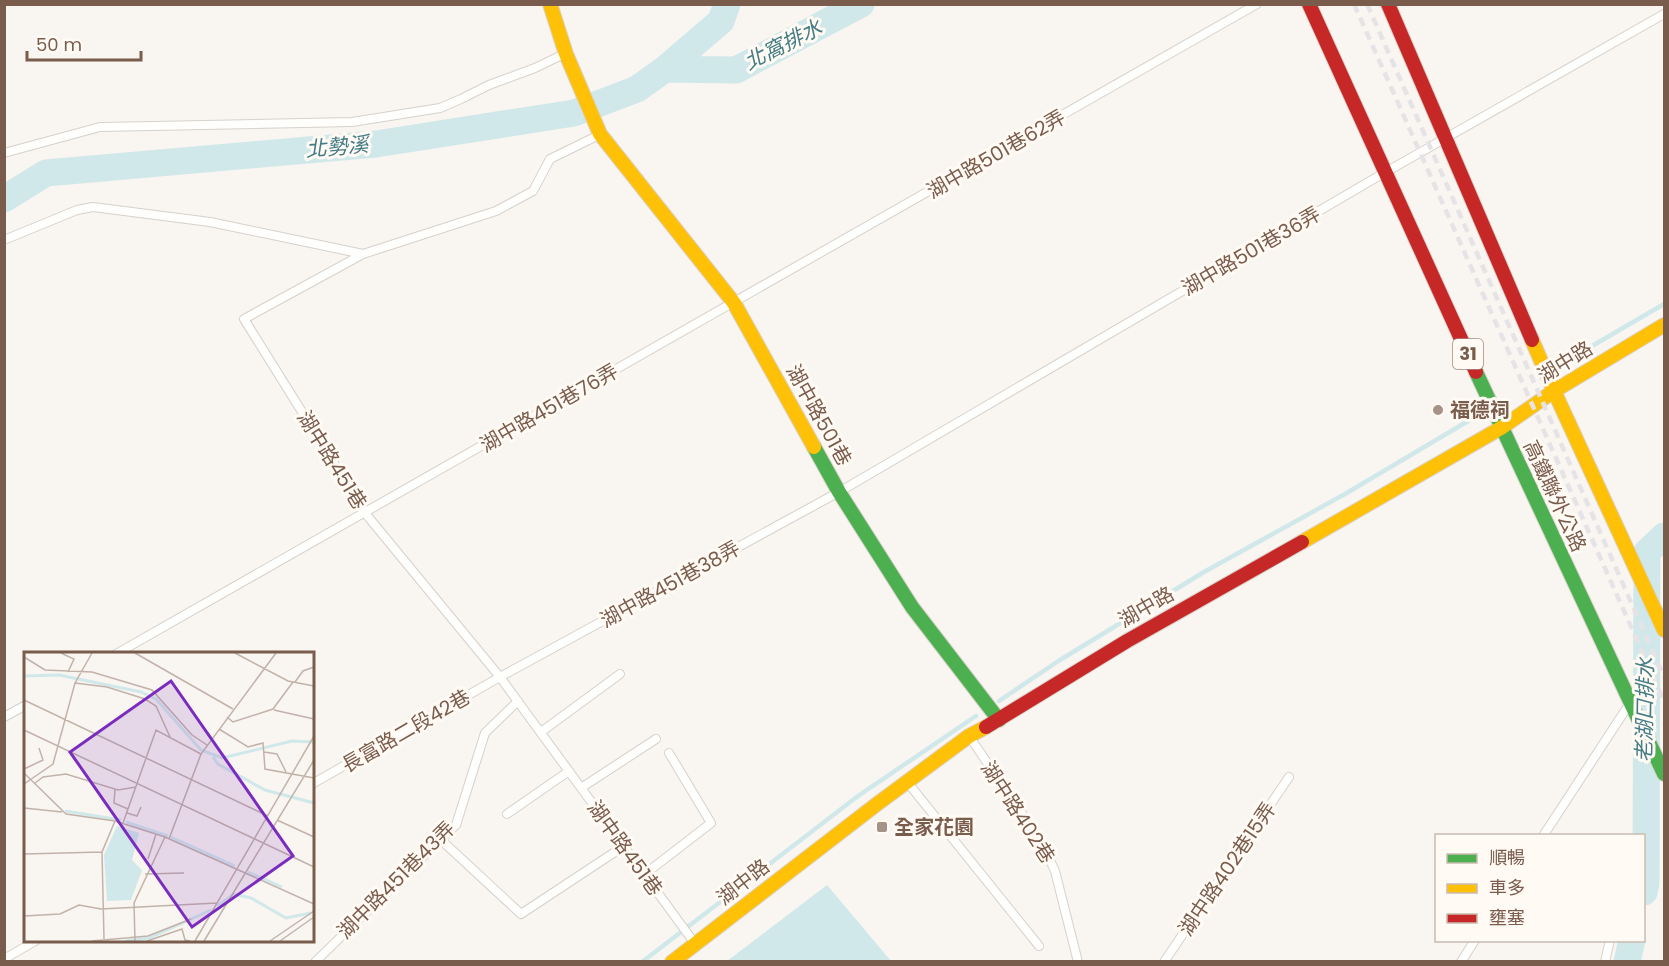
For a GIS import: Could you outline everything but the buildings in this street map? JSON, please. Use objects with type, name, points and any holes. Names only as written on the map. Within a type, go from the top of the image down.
[{"type":"street","name":"湖中路501巷","points":[[550,4],[566,54],[600,134],[734,303],[839,492],[912,608],[999,720]]},
{"type":"street","name":"高鐵聯外公路","points":[[1309,4],[1501,428],[1665,774]]},
{"type":"street","points":[[1388,4],[1554,391],[1665,630]]},
{"type":"street","name":"湖中路","points":[[672,962],[969,736],[1127,641],[1501,428],[1554,391],[1665,325]]},
{"type":"lane","name":"湖中路501巷62弄","points":[[734,303],[1257,4]]},
{"type":"lane","name":"湖中路501巷36弄","points":[[839,492],[1385,172],[1665,14]]},
{"type":"lane","points":[[4,153],[100,127],[352,122],[440,108],[489,85],[566,54]]},
{"type":"lane","name":"湖中路451巷","points":[[600,134],[550,159],[533,191],[496,211],[363,254],[244,319],[365,513],[500,677],[696,944]]},
{"type":"lane","points":[[4,240],[77,210],[93,207],[210,222],[363,254]]},
{"type":"lane","name":"湖中路451巷76弄","points":[[120,652],[734,303]]},
{"type":"lane","name":"湖中路451巷38弄","points":[[500,677],[839,492]]},
{"type":"lane","points":[[541,732],[620,674]]},
{"type":"lane","name":"長富路二段42巷","points":[[314,783],[500,677]]},
{"type":"lane","name":"湖中路451巷43弄","points":[[315,962],[456,825],[485,733],[518,701]]},
{"type":"lane","points":[[1544,834],[1631,701]]},
{"type":"lane","points":[[4,717],[24,706]]},
{"type":"lane","name":"湖中路402巷","points":[[969,736],[1041,841],[1055,871],[1078,962]]},
{"type":"lane","points":[[581,788],[656,739]]},
{"type":"lane","points":[[645,874],[711,823],[669,753]]},
{"type":"lane","points":[[507,814],[569,771]]},
{"type":"lane","name":"湖中路402巷15弄","points":[[1164,962],[1289,777]]},
{"type":"lane","points":[[907,782],[1039,946]]},
{"type":"lane","points":[[440,840],[521,914],[624,846]]},
{"type":"lane","points":[[4,959],[34,942]]},
{"type":"lane","points":[[1461,962],[1473,942]]},
{"type":"lane","points":[[1605,962],[1610,942]]},
{"type":"water","points":[[827,885],[891,961],[727,961]]},
{"type":"waterway","name":"北勢溪","points":[[4,199],[46,173],[376,144],[574,113],[637,89],[665,69],[721,21],[727,4]]},
{"type":"waterway","name":"北窩排水","points":[[665,69],[736,70],[861,4]]},
{"type":"waterway","points":[[1563,363],[1664,304]]},
{"type":"waterway","points":[[999,701],[1060,660],[1204,572],[1345,494],[1480,414]]},
{"type":"waterway","name":"老湖口排水","points":[[1645,888],[1647,552],[1664,536]]},
{"type":"waterway","points":[[642,962],[858,796],[976,716]]},
{"type":"waterway","name":"老湖口排水","points":[[1627,962],[1632,942]]},
{"type":"railway","points":[[1354,4],[1664,701]]},
{"type":"railway","points":[[1367,4],[1664,677]]},
{"type":"traffic: fast","points":[[1476,372],[1664,774]]},
{"type":"traffic: fast","points":[[814,447],[839,492],[912,607],[999,720]]},
{"type":"traffic: slow","points":[[550,4],[566,54],[600,134],[734,303],[814,447]]},
{"type":"traffic: slow","points":[[1302,542],[1501,428],[1554,391],[1664,325]]},
{"type":"traffic: slow","points":[[1532,340],[1664,630]]},
{"type":"traffic: slow","points":[[672,962],[877,804],[969,736],[986,727]]},
{"type":"traffic: jam","points":[[1309,4],[1476,372]]},
{"type":"traffic: jam","points":[[1388,4],[1532,340]]},
{"type":"traffic: jam","points":[[986,727],[1127,641],[1302,542]]},
{"type":"place","name":"福德祠","points":[[1438,410]]},
{"type":"place","name":"全家花園","points":[[882,827]]}]
